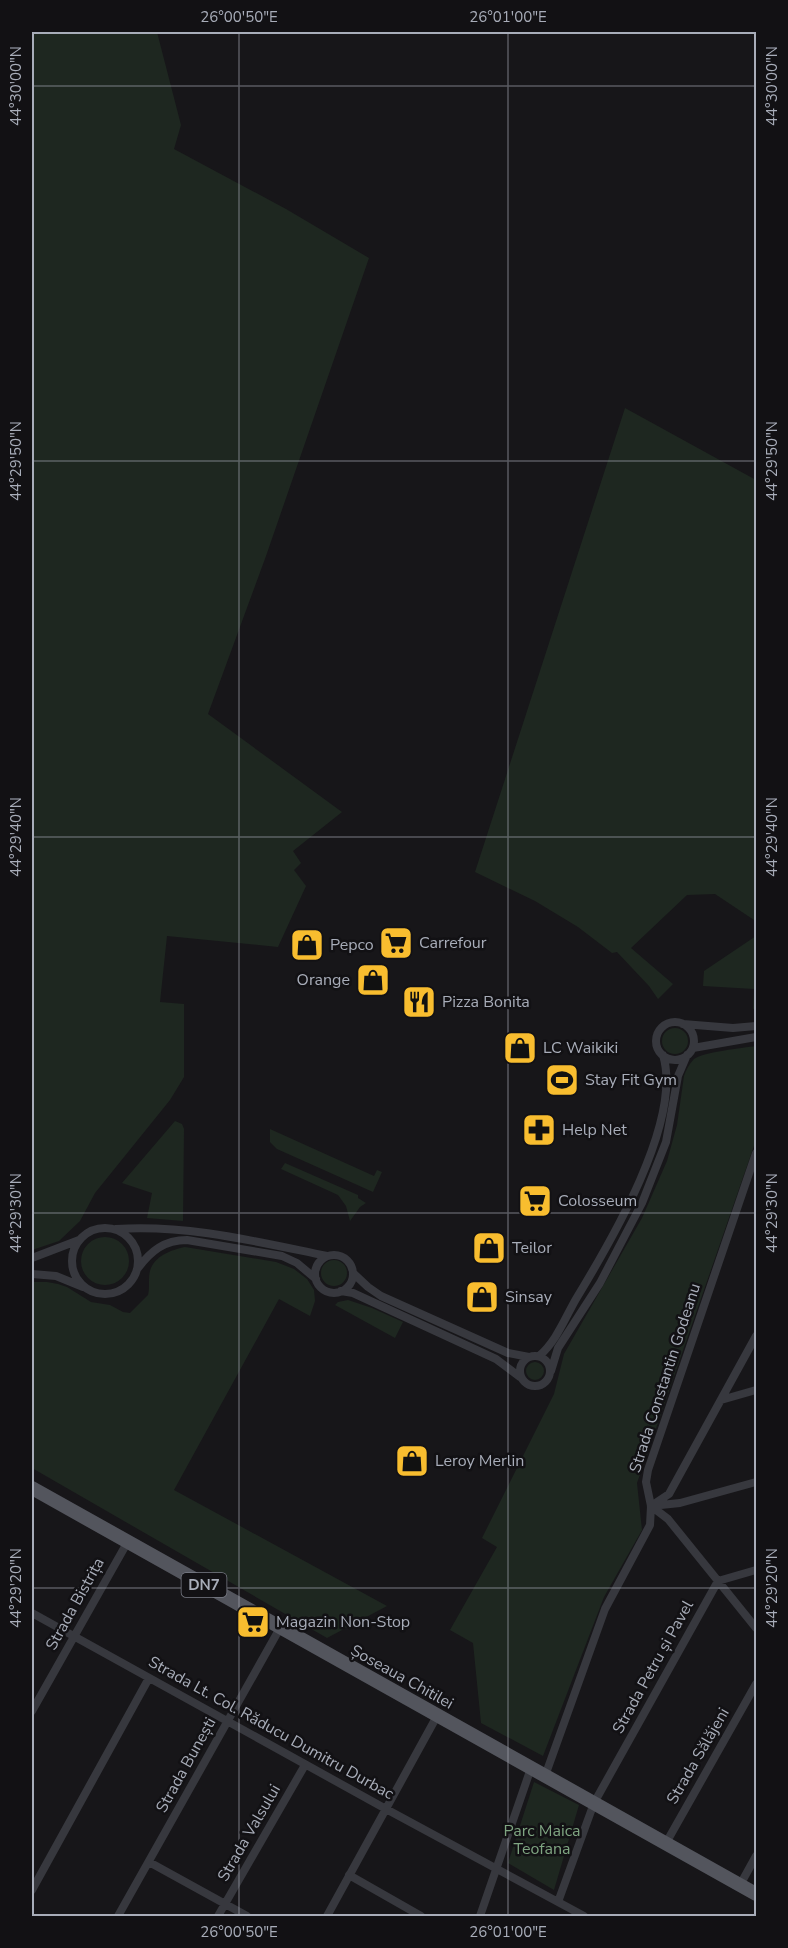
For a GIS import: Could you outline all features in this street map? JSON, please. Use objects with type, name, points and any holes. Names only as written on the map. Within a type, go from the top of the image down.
[{"type":"main road","name":"Șoseaua Chitilei","points":[[32,1488],[756,1894]]},
{"type":"street","points":[[539,1356],[551,1343],[603,1256],[649,1157],[665,1095],[667,1068],[657,1042],[659,1032],[669,1023],[733,1028],[756,1026]]},
{"type":"street","points":[[32,1274],[56,1276],[95,1292],[106,1294],[126,1287],[147,1256],[160,1246],[178,1240],[282,1256],[297,1263],[329,1292],[353,1293],[495,1359],[527,1385],[538,1387],[547,1381],[558,1348],[600,1283],[642,1203],[666,1142],[678,1076],[690,1051],[694,1036],[683,1024]]},
{"type":"street","points":[[663,1055],[678,1059],[690,1051],[756,1037]]},
{"type":"street","name":"Strada Constantin Godeanu","points":[[545,1776],[605,1609],[651,1525],[651,1506],[646,1482],[648,1470],[756,1153]]},
{"type":"street","points":[[32,1258],[79,1239],[86,1233],[99,1228],[148,1227],[186,1230],[346,1258],[353,1273],[350,1284],[341,1291]]},
{"type":"street","points":[[116,1229],[132,1240],[136,1249],[138,1268]]},
{"type":"street","points":[[79,1239],[72,1256],[72,1265],[74,1273],[85,1287]]},
{"type":"street","points":[[316,1279],[318,1263],[327,1256]]},
{"type":"street","points":[[353,1273],[381,1296],[508,1353],[529,1357],[539,1356],[548,1362],[551,1371]]},
{"type":"street","points":[[651,1506],[669,1494],[756,1336]]},
{"type":"street","points":[[520,1377],[522,1363],[529,1357]]},
{"type":"street","points":[[721,1400],[756,1390]]},
{"type":"street","points":[[651,1506],[680,1503],[756,1482]]},
{"type":"street","points":[[651,1506],[669,1519],[756,1628]]},
{"type":"street","name":"Strada Bistrița","points":[[32,1711],[127,1542]]},
{"type":"street","points":[[718,1581],[756,1570]]},
{"type":"street","name":"Strada Petru și Pavel","points":[[558,1902],[594,1803],[718,1581]]},
{"type":"street","name":"Strada Lt. Col. Răducu Dumitru Durbac","points":[[32,1613],[584,1917]]},
{"type":"street","name":"Strada Bunești","points":[[118,1917],[280,1628]]},
{"type":"street","points":[[32,1890],[149,1678]]},
{"type":"street","name":"Strada Sălăjeni","points":[[666,1843],[756,1684]]},
{"type":"street","points":[[327,1917],[437,1716]]},
{"type":"street","name":"Strada Valsului","points":[[218,1917],[305,1765]]},
{"type":"street","points":[[480,1917],[531,1768]]},
{"type":"street","points":[[740,1885],[756,1856]]},
{"type":"street","points":[[149,1863],[247,1917]]},
{"type":"street","points":[[349,1875],[421,1917]]},
{"type":"green space","points":[[32,32],[157,32],[181,125],[174,149],[286,209],[369,258],[266,556],[208,714],[342,812],[293,851],[301,863],[294,870],[306,886],[278,947],[167,936],[160,1002],[184,1004],[184,1077],[170,1100],[95,1193],[80,1221],[59,1241],[32,1250]]},
{"type":"green space","points":[[625,408],[756,480],[756,928],[754,920],[715,894],[687,895],[631,948],[673,984],[658,999],[617,952],[612,953],[578,927],[535,901],[475,872]]},
{"type":"green space","points":[[756,936],[756,1008],[753,1009],[754,989],[703,986],[704,971]]},
{"type":"green space","points":[[675,1028],[684,1032],[688,1041],[684,1050],[675,1054],[666,1050],[662,1041],[666,1032]]},
{"type":"green space","points":[[756,1046],[756,1140],[637,1483],[642,1530],[604,1597],[543,1756],[481,1723],[473,1643],[450,1630],[497,1547],[482,1538],[554,1394],[564,1354],[642,1218],[667,1161],[677,1125],[687,1069],[694,1059],[706,1054]]},
{"type":"green space","points":[[175,1121],[182,1124],[184,1129],[183,1221],[147,1218],[152,1193],[122,1183]]},
{"type":"green space","points":[[270,1129],[374,1176],[377,1170],[382,1172],[373,1192],[277,1149],[270,1142]]},
{"type":"green space","points":[[285,1163],[358,1195],[358,1198],[366,1203],[360,1207],[350,1221],[346,1206],[338,1195],[281,1169]]},
{"type":"green space","points":[[105,1237],[122,1244],[129,1261],[122,1278],[105,1285],[88,1278],[81,1261],[88,1244]]},
{"type":"green space","points":[[185,1247],[276,1262],[294,1269],[307,1279],[314,1290],[315,1301],[310,1316],[279,1299],[174,1490],[387,1606],[327,1638],[32,1468],[32,1282],[58,1284],[91,1302],[110,1305],[130,1313],[148,1295],[150,1271],[155,1261],[169,1252]]},
{"type":"green space","points":[[334,1260],[343,1264],[347,1273],[343,1282],[334,1286],[325,1282],[321,1273],[325,1264]]},
{"type":"green space","points":[[348,1300],[403,1322],[395,1338],[335,1305]]},
{"type":"green space","points":[[535,1362],[541,1365],[544,1371],[541,1377],[535,1380],[529,1377],[526,1371],[529,1365]]},
{"type":"green space","name":"Parc Maica Teofana","points":[[534,1782],[579,1805],[554,1890],[508,1863]]},
{"type":"place","name":"Carrefour","points":[[396,943]]},
{"type":"place","name":"Pepco","points":[[307,945]]},
{"type":"place","name":"Orange","points":[[373,980]]},
{"type":"place","name":"Pizza Bonita","points":[[419,1002]]},
{"type":"place","name":"LC Waikiki","points":[[520,1048]]},
{"type":"place","name":"Stay Fit Gym","points":[[562,1080]]},
{"type":"place","name":"Help Net","points":[[539,1130]]},
{"type":"place","name":"Colosseum","points":[[535,1201]]},
{"type":"place","name":"Teilor","points":[[489,1248]]},
{"type":"place","name":"Sinsay","points":[[482,1297]]},
{"type":"place","name":"Leroy Merlin","points":[[412,1461]]},
{"type":"place","name":"Magazin Non-Stop","points":[[253,1622]]}]
